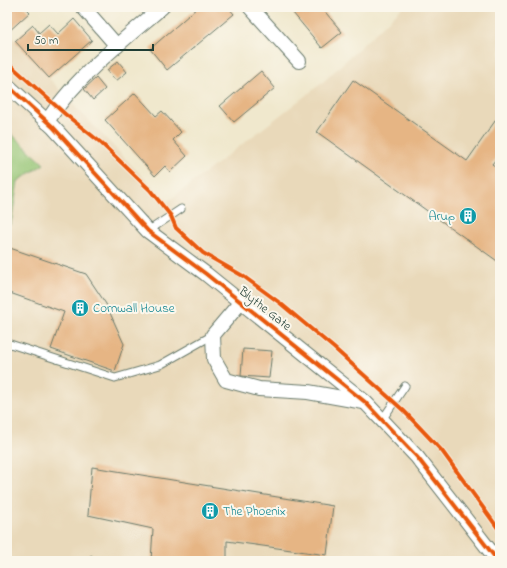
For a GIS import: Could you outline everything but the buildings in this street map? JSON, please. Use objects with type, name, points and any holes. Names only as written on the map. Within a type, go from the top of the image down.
[{"type":"street","points":[[83,7],[117,46]]},
{"type":"street","points":[[47,122],[63,98],[117,46],[162,7]]},
{"type":"street","points":[[250,7],[299,61]]},
{"type":"street","name":"Blythe Gate","points":[[7,85],[47,122],[128,207],[148,231],[206,274],[240,303],[365,402],[417,457],[498,561]]},
{"type":"street","points":[[240,303],[213,335],[214,359],[226,380],[259,390],[308,392],[365,402]]},
{"type":"lane","points":[[148,231],[181,209]]},
{"type":"lane","points":[[7,343],[115,378],[160,365],[213,335]]},
{"type":"lane","points":[[382,420],[405,386]]},
{"type":"shaded area","points":[[403,7],[494,7],[500,13],[500,561],[7,561],[7,32],[69,100],[167,202],[322,83]]},
{"type":"green space","points":[[7,130],[44,164],[18,181],[11,224],[7,224]]},
{"type":"cycle path","points":[[7,62],[65,114],[100,142],[150,190],[171,216],[176,228],[203,253],[243,276],[280,303],[334,348],[404,411],[442,451],[500,531]]},
{"type":"cycle path","points":[[7,85],[53,127],[148,231],[206,274],[365,402],[417,457],[498,561]]},
{"type":"place","name":"Arup","points":[[468,216]]},
{"type":"place","name":"Cornwall House","points":[[80,308]]},
{"type":"place","name":"The Phoenix","points":[[210,511]]}]
